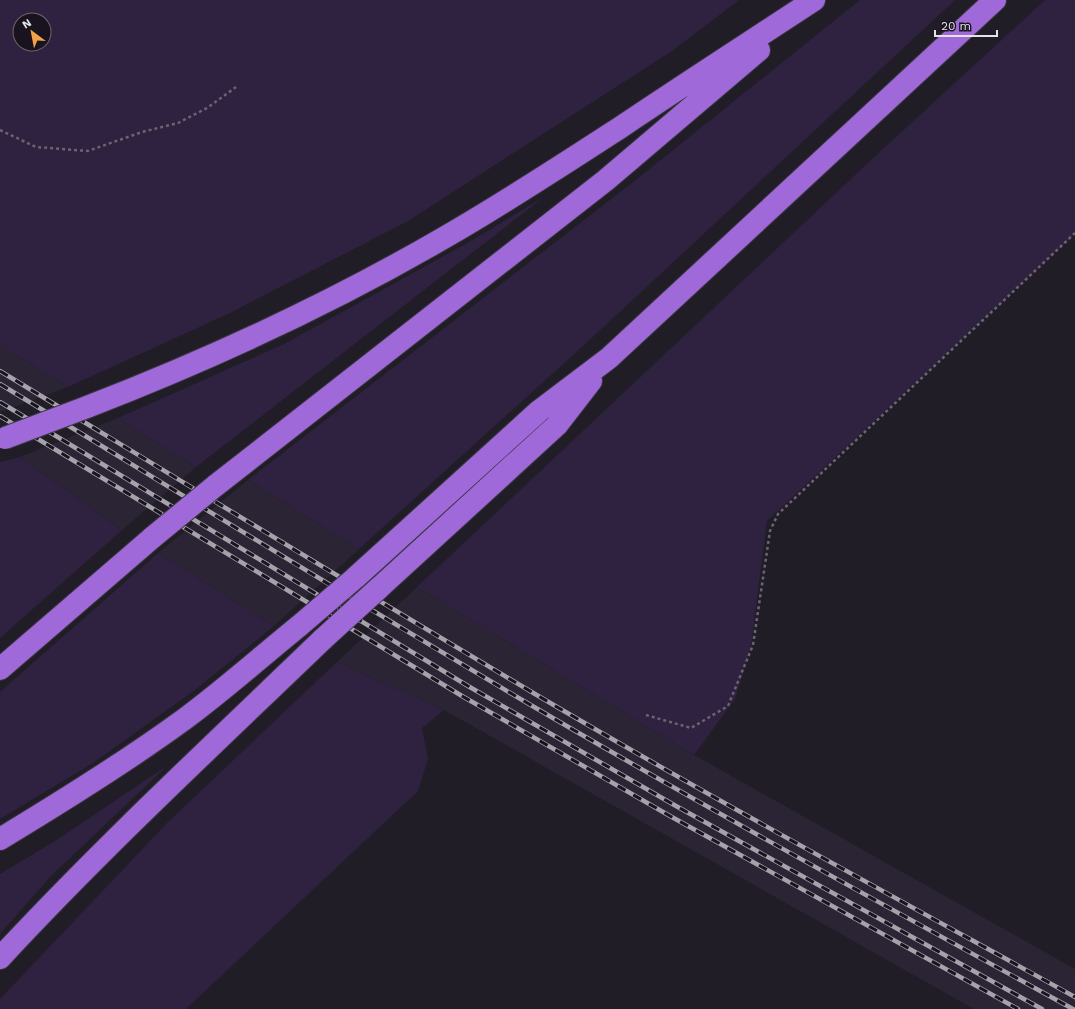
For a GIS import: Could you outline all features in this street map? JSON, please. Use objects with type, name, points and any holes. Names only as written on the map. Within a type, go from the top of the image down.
[{"type":"highway","points":[[2,438],[132,390],[194,363],[289,320],[422,251],[528,187],[814,0]]},
{"type":"highway","points":[[0,669],[153,537],[215,486],[606,180],[818,0]]},
{"type":"highway","points":[[0,839],[102,776],[156,740],[299,626],[355,578],[539,411],[609,358],[995,0]]},
{"type":"highway","points":[[0,958],[116,838],[323,639],[557,425],[609,358]]},
{"type":"path","points":[[0,130],[36,148],[88,151],[142,132],[178,123],[207,108],[236,87]]},
{"type":"path","points":[[646,715],[691,728],[728,706],[753,645],[770,531],[778,514],[1075,233]]},
{"type":"shaded area","points":[[0,0],[739,0],[672,51],[408,221],[230,313],[68,387],[0,345]]},
{"type":"shaded area","points":[[860,0],[955,0],[595,335],[359,549],[248,480],[637,179]]},
{"type":"shaded area","points":[[1045,0],[1075,0],[1075,234],[767,521],[751,646],[735,699],[694,755],[417,587],[870,161]]},
{"type":"shaded area","points":[[544,197],[196,467],[118,418],[284,344],[464,245]]},
{"type":"shaded area","points":[[0,345],[68,387],[0,412]]},
{"type":"shaded area","points":[[118,418],[196,467],[122,530],[20,457]]},
{"type":"shaded area","points":[[20,457],[122,530],[0,638],[0,462]]},
{"type":"shaded area","points":[[248,480],[359,549],[274,626],[158,553]]},
{"type":"shaded area","points":[[158,553],[274,626],[195,690],[96,761],[0,819],[0,692]]},
{"type":"shaded area","points":[[417,587],[694,755],[1075,969],[1075,1009],[974,1009],[444,710],[337,662]]},
{"type":"shaded area","points":[[337,662],[444,710],[422,728],[428,759],[418,791],[186,1009],[0,1009],[0,999],[167,823]]},
{"type":"shaded area","points":[[168,765],[50,877],[0,934],[0,874],[55,841]]},
{"type":"railway","points":[[0,371],[535,694],[669,772],[1075,997]]},
{"type":"railway","points":[[0,384],[529,704],[732,820],[1073,1009]]},
{"type":"railway","points":[[0,402],[468,686],[676,806],[1042,1009]]},
{"type":"railway","points":[[0,416],[462,696],[670,816],[1018,1009]]}]
